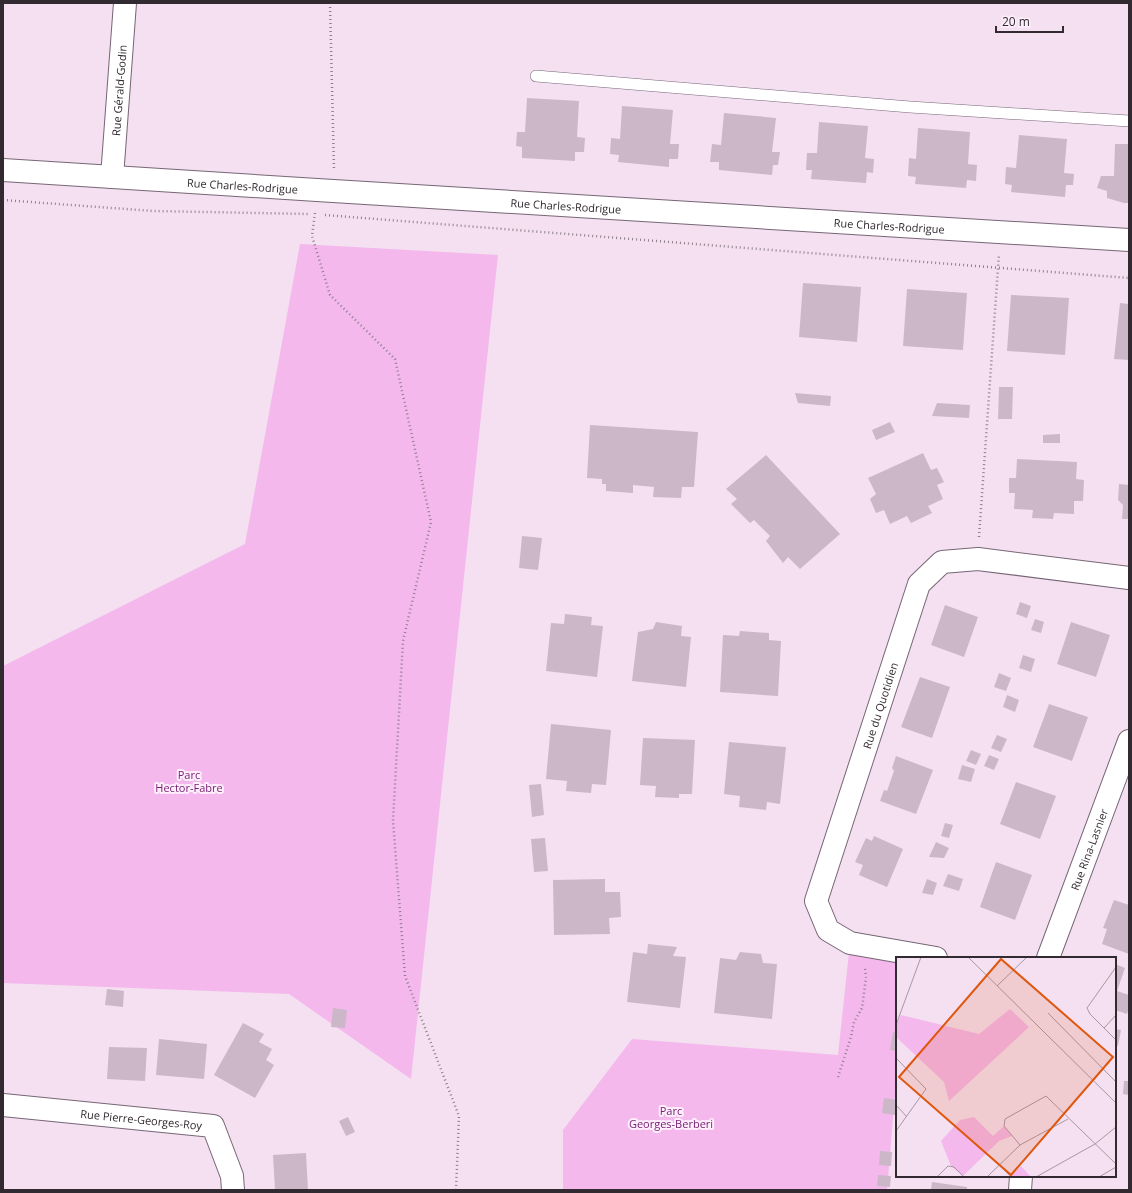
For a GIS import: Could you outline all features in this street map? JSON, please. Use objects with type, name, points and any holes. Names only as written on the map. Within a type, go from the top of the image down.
[{"type":"street","name":"Rue Gérald-Godin","points":[[112,177],[125,3]]},
{"type":"street","name":"Rue Charles-Rodrigue","points":[[3,170],[1129,240]]},
{"type":"street","name":"Rue du Quotidien","points":[[930,957],[850,943],[828,930],[816,902],[919,584],[942,562],[978,559],[1129,578]]},
{"type":"street","name":"Rue Rina-Lasnier","points":[[1048,957],[1129,741]]},
{"type":"street","name":"Rue Pierre-Georges-Roy","points":[[3,1105],[213,1126],[232,1176],[233,1190]]},
{"type":"street","points":[[1020,1190],[1021,1177]]},
{"type":"lane","points":[[536,76],[910,107],[1129,122]]},
{"type":"path","points":[[330,3],[334,162],[327,191],[315,214],[312,236],[330,295],[395,359],[431,522],[403,641],[393,821],[405,976],[458,1116],[456,1190]]},
{"type":"path","points":[[327,191],[338,216]]},
{"type":"path","points":[[3,200],[153,211],[315,214],[1129,278]]},
{"type":"path","points":[[978,559],[1001,232]]},
{"type":"path","points":[[838,1077],[851,1037],[854,1022],[862,1008],[866,978],[864,945]]},
{"type":"green space","name":"Parc Hector-Fabre","points":[[300,244],[498,255],[411,1079],[289,994],[3,983],[3,666],[245,544]]},
{"type":"green space","name":"Parc Georges-Berberi","points":[[850,943],[896,958],[896,1083],[887,1190],[563,1190],[563,1130],[632,1039],[838,1055]]},
{"type":"building","points":[[527,98],[579,101],[577,137],[585,138],[584,152],[575,152],[575,161],[522,158],[522,147],[516,146],[517,132],[525,132]]},
{"type":"building","points":[[622,106],[673,110],[670,144],[679,144],[678,159],[669,159],[669,167],[618,162],[619,155],[610,154],[611,138],[620,139]]},
{"type":"building","points":[[724,113],[776,118],[772,152],[780,152],[778,165],[773,165],[772,175],[719,170],[719,162],[710,162],[712,144],[721,145]]},
{"type":"building","points":[[819,122],[868,126],[865,158],[874,159],[873,173],[867,172],[866,183],[811,179],[812,170],[806,170],[807,153],[817,153]]},
{"type":"building","points":[[918,128],[970,132],[968,164],[977,165],[976,181],[967,180],[966,188],[915,184],[916,177],[908,176],[909,158],[916,159]]},
{"type":"building","points":[[1019,135],[1067,139],[1064,173],[1074,174],[1073,185],[1066,185],[1065,197],[1011,192],[1012,185],[1005,184],[1006,167],[1016,168]]},
{"type":"building","points":[[1115,144],[1129,144],[1129,203],[1107,198],[1107,191],[1097,188],[1101,176],[1114,176]]},
{"type":"building","points":[[803,283],[861,287],[857,342],[799,337]]},
{"type":"building","points":[[907,289],[967,293],[963,350],[903,346]]},
{"type":"building","points":[[1011,295],[1069,298],[1065,355],[1007,351]]},
{"type":"building","points":[[1120,303],[1129,304],[1129,360],[1114,359]]},
{"type":"building","points":[[999,387],[1013,387],[1012,419],[998,419]]},
{"type":"building","points":[[795,393],[831,396],[830,406],[798,403]]},
{"type":"building","points":[[937,403],[970,405],[969,418],[932,416]]},
{"type":"building","points":[[890,422],[895,432],[876,440],[872,430]]},
{"type":"building","points":[[590,425],[698,432],[694,487],[682,487],[681,498],[653,497],[654,487],[633,485],[633,493],[606,491],[606,484],[602,484],[602,479],[587,478]]},
{"type":"building","points":[[1060,434],[1060,443],[1043,443],[1043,435]]},
{"type":"building","points":[[923,453],[931,470],[937,468],[944,482],[937,485],[943,499],[928,506],[932,513],[911,523],[907,516],[890,524],[884,510],[876,513],[870,499],[876,494],[868,478]]},
{"type":"building","points":[[766,455],[840,534],[800,569],[788,557],[783,563],[766,541],[770,536],[754,520],[750,523],[731,504],[737,499],[726,489]]},
{"type":"building","points":[[1017,459],[1077,462],[1076,479],[1084,480],[1083,501],[1074,501],[1074,514],[1054,513],[1053,519],[1032,518],[1033,510],[1014,509],[1015,493],[1009,493],[1009,478],[1016,478]]},
{"type":"building","points":[[1119,484],[1129,485],[1129,519],[1122,519],[1123,505],[1118,500]]},
{"type":"building","points":[[522,536],[542,538],[538,570],[519,568]]},
{"type":"building","points":[[1020,602],[1031,606],[1027,618],[1016,614]]},
{"type":"building","points":[[945,605],[978,617],[964,657],[931,645]]},
{"type":"building","points":[[565,614],[592,617],[591,625],[603,626],[597,677],[546,671],[551,623],[564,624]]},
{"type":"building","points":[[1035,619],[1044,622],[1041,633],[1031,630]]},
{"type":"building","points":[[656,622],[682,626],[681,636],[691,637],[686,687],[632,681],[638,632],[653,629]]},
{"type":"building","points":[[1071,622],[1110,635],[1096,677],[1057,664]]},
{"type":"building","points":[[740,631],[769,633],[769,640],[781,641],[778,696],[720,692],[723,635],[739,636]]},
{"type":"building","points":[[1023,655],[1035,659],[1031,672],[1019,668]]},
{"type":"building","points":[[999,673],[1011,678],[1006,691],[994,687]]},
{"type":"building","points":[[920,677],[950,687],[932,738],[901,727]]},
{"type":"building","points":[[1007,695],[1019,700],[1015,712],[1003,707]]},
{"type":"building","points":[[1049,704],[1088,717],[1072,761],[1033,747]]},
{"type":"building","points":[[551,724],[611,730],[606,785],[592,784],[591,793],[566,791],[567,781],[546,779]]},
{"type":"building","points":[[997,735],[1007,739],[1001,752],[991,748]]},
{"type":"building","points":[[643,738],[695,740],[692,794],[679,794],[679,798],[655,797],[656,786],[640,785]]},
{"type":"building","points":[[729,742],[786,747],[780,804],[767,802],[766,810],[739,807],[740,796],[724,794]]},
{"type":"building","points":[[971,750],[981,754],[976,765],[966,761]]},
{"type":"building","points":[[989,755],[999,759],[994,770],[984,766]]},
{"type":"building","points":[[896,756],[933,770],[916,814],[880,801],[884,790],[887,791],[894,771],[892,768]]},
{"type":"building","points":[[962,765],[975,769],[971,782],[958,779]]},
{"type":"building","points":[[1016,782],[1056,796],[1040,839],[1000,824]]},
{"type":"building","points":[[541,784],[544,815],[532,817],[529,785]]},
{"type":"building","points":[[945,823],[953,825],[949,838],[941,836]]},
{"type":"building","points":[[874,836],[903,849],[887,887],[859,875],[863,865],[855,862],[866,838],[872,841]]},
{"type":"building","points":[[545,838],[548,871],[534,872],[531,839]]},
{"type":"building","points":[[936,842],[949,848],[944,858],[929,857]]},
{"type":"building","points":[[996,862],[1032,875],[1015,920],[980,907]]},
{"type":"building","points":[[948,874],[963,879],[959,891],[943,886]]},
{"type":"building","points":[[605,879],[605,892],[620,892],[621,917],[609,918],[610,934],[554,935],[553,880]]},
{"type":"building","points":[[927,879],[937,883],[933,895],[922,893]]},
{"type":"building","points":[[1114,900],[1129,905],[1129,954],[1102,944],[1107,929],[1103,928]]},
{"type":"building","points":[[648,944],[677,947],[673,956],[686,957],[680,1008],[627,1002],[633,952],[647,954]]},
{"type":"building","points":[[740,952],[761,954],[763,963],[777,964],[772,1019],[714,1013],[720,958],[736,960]]},
{"type":"building","points":[[1116,964],[1125,968],[1117,991],[1129,995],[1129,1008],[1127,1014],[1116,1010]]},
{"type":"building","points":[[107,989],[124,991],[123,1007],[105,1005]]},
{"type":"building","points":[[333,1008],[347,1010],[345,1028],[331,1027]]},
{"type":"building","points":[[243,1023],[264,1034],[259,1042],[272,1049],[266,1060],[274,1065],[255,1098],[214,1075]]},
{"type":"building","points":[[1116,1029],[1121,1030],[1118,1046],[1116,1045]]},
{"type":"building","points":[[893,1032],[896,1033],[896,1051],[890,1050]]},
{"type":"building","points":[[159,1039],[207,1044],[204,1079],[156,1075]]},
{"type":"building","points":[[109,1047],[147,1048],[145,1081],[107,1079]]},
{"type":"building","points":[[1124,1081],[1129,1081],[1129,1095],[1123,1094]]},
{"type":"building","points":[[884,1098],[896,1100],[895,1115],[882,1113]]},
{"type":"building","points":[[348,1117],[355,1132],[346,1136],[339,1121]]},
{"type":"building","points":[[880,1151],[892,1152],[891,1166],[879,1165]]},
{"type":"building","points":[[306,1153],[308,1190],[275,1190],[273,1155]]},
{"type":"building","points":[[878,1175],[891,1176],[890,1187],[877,1186]]},
{"type":"building","points":[[932,1182],[967,1187],[967,1190],[931,1190]]}]
